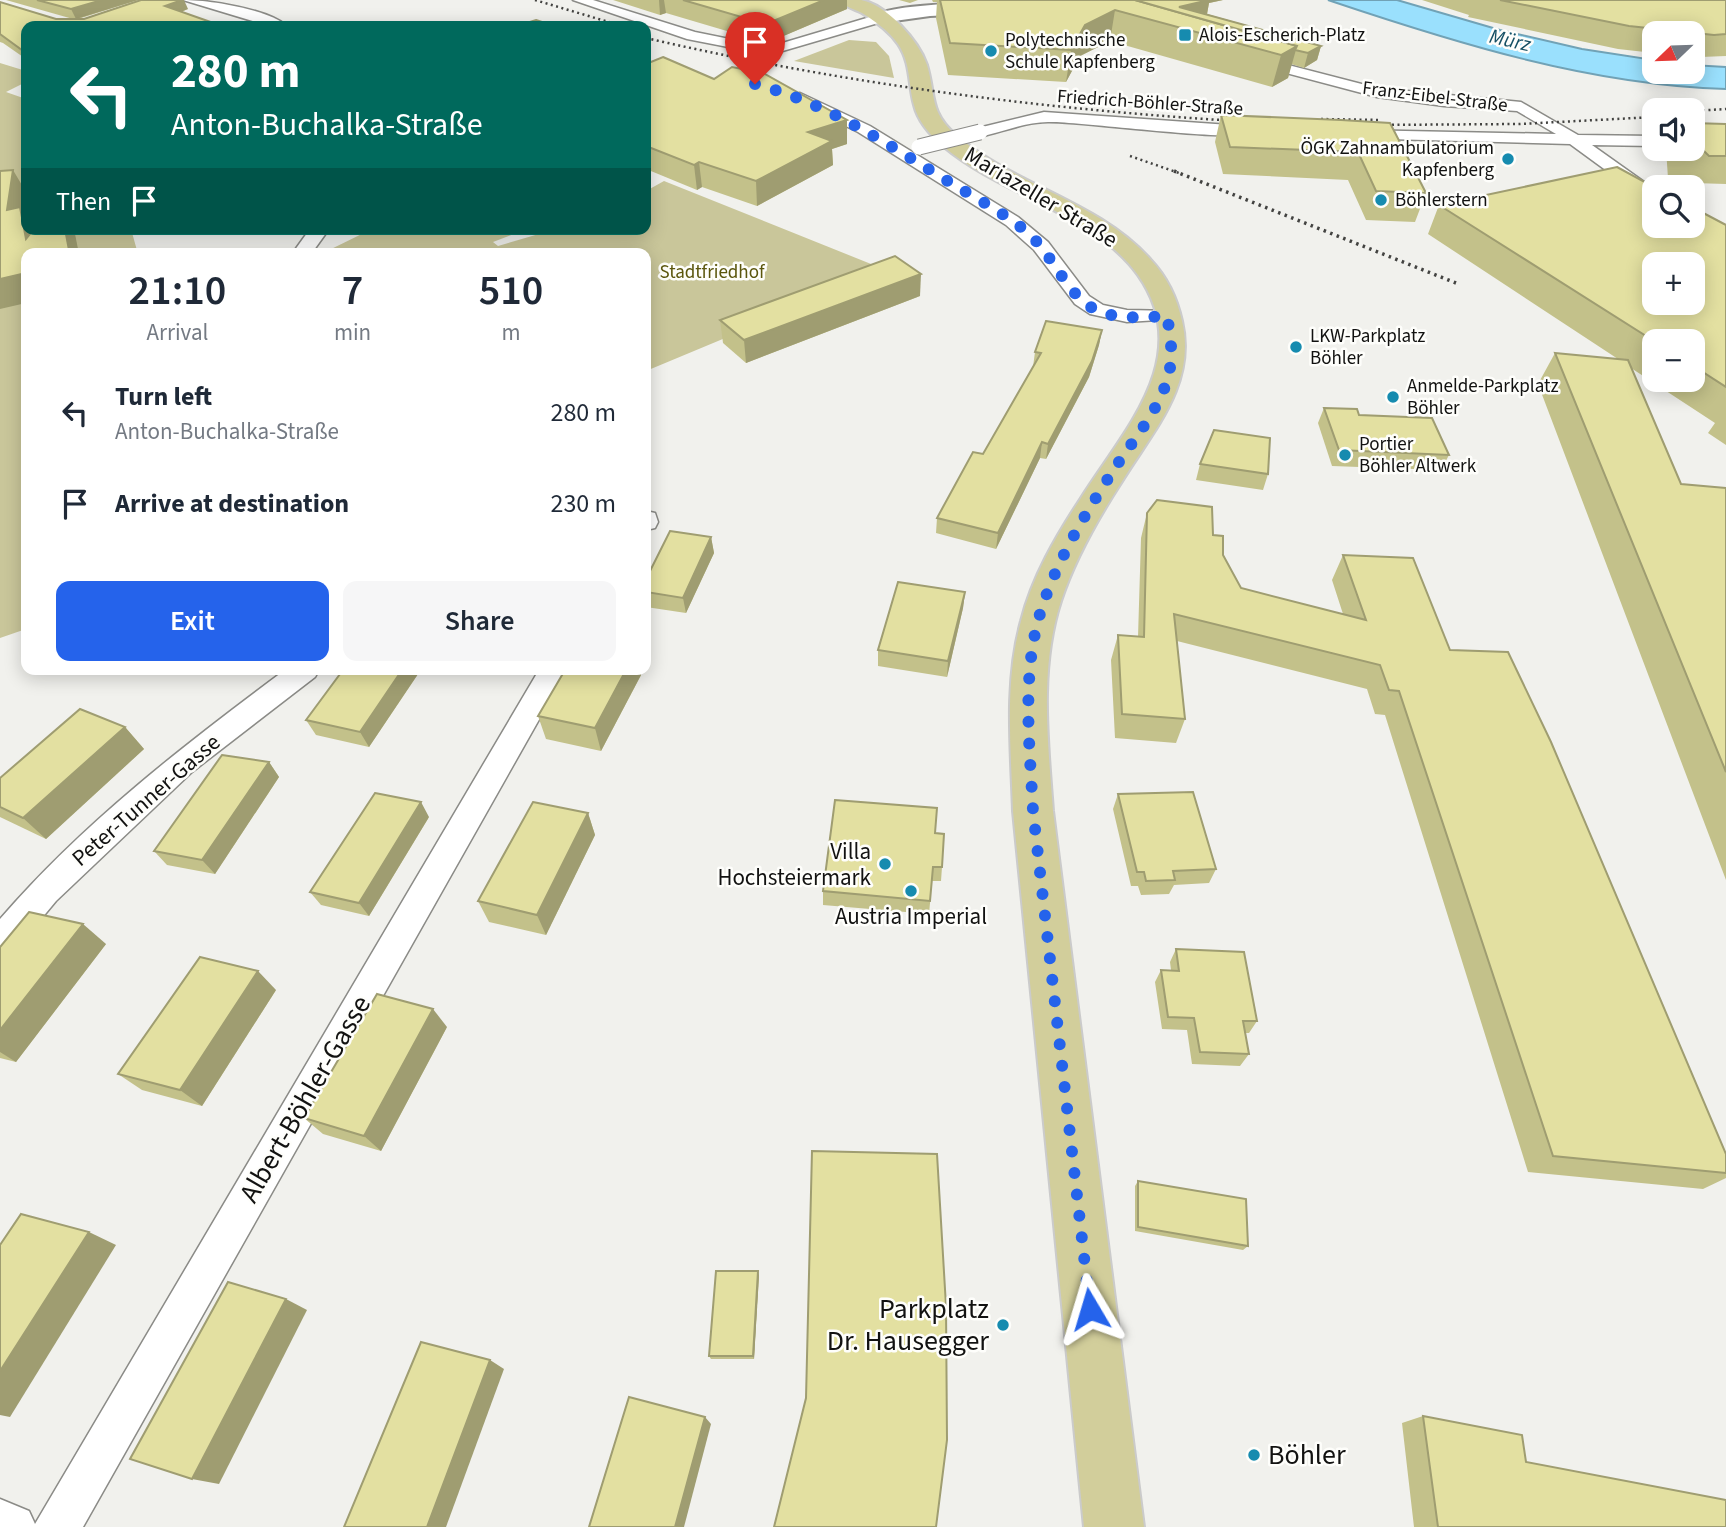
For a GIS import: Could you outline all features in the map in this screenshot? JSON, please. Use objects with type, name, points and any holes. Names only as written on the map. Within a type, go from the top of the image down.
[{"type":"main road","name":"Mariazeller Straße","points":[[848,0],[880,18],[904,40],[918,65],[924,107],[931,121],[945,137],[967,154],[1087,222],[1123,246],[1157,283],[1171,337],[1170,369],[1157,404],[1072,541],[1052,583],[1038,622],[1031,670],[1029,743],[1033,811],[1114,1527]]},
{"type":"street","points":[[190,0],[267,21]]},
{"type":"street","points":[[580,0],[645,21]]},
{"type":"street","points":[[651,23],[692,36],[769,51],[880,18],[910,12],[1082,3]]},
{"type":"street","name":"Franz-Eibel-Straße","points":[[1231,53],[1306,76],[1377,92],[1521,107],[1642,189]]},
{"type":"street","points":[[783,92],[842,116],[1027,233],[1041,246],[1082,300],[1097,310],[1127,316],[1167,316]]},
{"type":"street","name":"Friedrich-Böhler-Straße","points":[[900,151],[1044,117],[1071,117],[1205,130],[1271,132]]},
{"type":"street","points":[[1338,135],[1642,141]]},
{"type":"street","name":"Peter-Tunner-Gasse","points":[[0,943],[44,891],[181,764],[299,675]]},
{"type":"street","name":"Albert-Böhler-Gasse","points":[[57,1527],[550,675]]},
{"type":"street","points":[[0,1522],[13,1527]]},
{"type":"green space","points":[[849,40],[876,42],[889,56],[894,78],[794,61]]},
{"type":"green space","points":[[0,63],[21,69],[21,84],[6,92],[21,97],[21,191],[0,194]]},
{"type":"green space","name":"Stadtfriedhof","points":[[664,181],[896,274],[730,336],[651,369],[651,248],[333,248],[360,235],[511,235],[493,242],[498,246],[536,235],[651,235],[651,188]]},
{"type":"green space","points":[[21,214],[21,235],[133,235],[136,248],[21,248],[21,631],[0,638],[0,215]]},
{"type":"water","name":"Mürz","points":[[1328,0],[1397,0],[1500,30],[1582,49],[1642,58],[1642,81],[1524,59]]},
{"type":"water","name":"Mürz","points":[[1705,66],[1726,67],[1726,89],[1660,84],[1705,84]]},
{"type":"building","points":[[37,0],[102,0],[71,9]]},
{"type":"building","points":[[141,0],[182,0],[165,6],[208,21],[21,21],[21,49],[0,34],[0,2],[56,19],[84,19]]},
{"type":"building","points":[[683,0],[824,0],[766,24]]},
{"type":"building","points":[[940,0],[1135,0],[1297,46],[1281,55],[1115,10],[1085,25],[1071,50],[950,43]]},
{"type":"building","points":[[1135,0],[1209,0],[1179,7],[1321,46],[1308,53],[1295,50],[1297,46]]},
{"type":"building","points":[[1500,0],[1726,0],[1726,34],[1705,34],[1705,21],[1642,21],[1642,27]]},
{"type":"building","points":[[663,57],[714,79],[732,67],[763,73],[847,120],[808,132],[832,141],[756,181],[699,162],[694,165],[651,148],[651,62]]},
{"type":"building","points":[[1221,115],[1390,123],[1426,193],[1376,191],[1358,152],[1230,147]]},
{"type":"building","points":[[1705,123],[1726,124],[1726,156],[1709,156],[1705,152]]},
{"type":"building","points":[[1617,167],[1642,181],[1642,238],[1705,238],[1705,214],[1726,225],[1726,387],[1705,373],[1705,329],[1642,329],[1642,333],[1439,205]]},
{"type":"building","points":[[13,170],[7,210],[20,207],[21,235],[25,235],[26,239],[29,235],[66,235],[69,248],[21,248],[21,274],[0,279],[0,171]]},
{"type":"building","points":[[895,256],[921,274],[744,340],[720,320]]},
{"type":"building","points":[[1046,321],[1102,330],[1092,361],[1048,444],[1042,442],[998,533],[937,518],[973,452],[983,454],[1041,353],[1035,352]]},
{"type":"building","points":[[1555,353],[1628,360],[1681,484],[1726,488],[1726,772]]},
{"type":"building","points":[[1324,408],[1357,409],[1359,415],[1432,418],[1449,455],[1339,450]]},
{"type":"building","points":[[1214,430],[1270,438],[1268,474],[1200,464]]},
{"type":"building","points":[[1157,500],[1212,507],[1213,535],[1223,536],[1223,555],[1241,588],[1366,620],[1343,555],[1413,558],[1450,650],[1508,652],[1551,742],[1726,1154],[1726,1173],[1553,1156],[1399,691],[1389,690],[1380,665],[1174,614],[1185,719],[1122,714],[1118,635],[1144,637],[1147,513]]},
{"type":"building","points":[[670,531],[711,537],[683,598],[651,593],[651,569]]},
{"type":"building","points":[[898,582],[965,592],[948,661],[878,650]]},
{"type":"building","points":[[339,675],[399,675],[360,732],[306,720]]},
{"type":"building","points":[[562,675],[623,675],[595,728],[538,716]]},
{"type":"building","points":[[80,709],[125,727],[23,818],[0,807],[0,778]]},
{"type":"building","points":[[222,755],[269,762],[202,860],[154,851]]},
{"type":"building","points":[[1193,792],[1216,869],[1173,871],[1175,880],[1146,881],[1144,872],[1137,872],[1118,794]]},
{"type":"building","points":[[375,793],[421,802],[359,903],[310,892]]},
{"type":"building","name":"Villa Hochsteiermark","points":[[835,800],[937,808],[935,833],[944,834],[942,867],[933,867],[930,901],[823,891]]},
{"type":"building","points":[[533,802],[588,813],[537,915],[478,901]]},
{"type":"building","points":[[29,912],[83,924],[0,1030],[0,947]]},
{"type":"building","points":[[1176,949],[1244,952],[1257,1021],[1243,1021],[1249,1054],[1200,1052],[1194,1018],[1168,1017],[1161,970],[1179,971]]},
{"type":"building","points":[[200,957],[258,971],[180,1090],[118,1074]]},
{"type":"building","points":[[377,994],[433,1009],[364,1136],[304,1118]]},
{"type":"building","points":[[812,1151],[937,1154],[946,1306],[947,1440],[936,1527],[774,1527],[806,1398]]},
{"type":"building","points":[[1138,1181],[1246,1199],[1248,1246],[1138,1227]]},
{"type":"building","points":[[21,1214],[89,1232],[0,1371],[0,1245]]},
{"type":"building","points":[[716,1271],[758,1271],[753,1356],[709,1356]]},
{"type":"building","points":[[228,1282],[286,1299],[192,1479],[130,1459]]},
{"type":"building","points":[[421,1342],[490,1360],[427,1527],[344,1527]]},
{"type":"building","points":[[629,1397],[705,1417],[675,1527],[589,1527]]},
{"type":"building","points":[[1423,1416],[1522,1435],[1526,1462],[1726,1500],[1726,1527],[1438,1527]]},
{"type":"railway","points":[[535,0],[605,21]]},
{"type":"railway","points":[[651,39],[792,68],[940,92],[1088,109],[1237,121]]},
{"type":"railway","points":[[1705,110],[1726,109]]},
{"type":"railway","points":[[1370,125],[1520,124],[1642,118]]},
{"type":"railway","points":[[1321,119],[1381,120]]},
{"type":"railway","points":[[1130,156],[1179,173]]},
{"type":"railway","points":[[1174,171],[1456,283]]},
{"type":"place","name":"Alois-Escherich-Platz","points":[[1185,35]]},
{"type":"place","name":"Polytechnische Schule Kapfenberg","points":[[991,51]]},
{"type":"place","name":"ÖGK Zahnambulatorium Kapfenberg","points":[[1508,159]]},
{"type":"place","name":"Böhlerstern","points":[[1381,200]]},
{"type":"place","name":"LKW-Parkplatz Böhler","points":[[1296,347]]},
{"type":"place","name":"Anmelde-Parkplatz Böhler","points":[[1393,397]]},
{"type":"place","name":"Portier Böhler Altwerk","points":[[1345,455]]},
{"type":"place","name":"Villa Hochsteiermark","points":[[885,864]]},
{"type":"place","name":"Austria Imperial","points":[[911,891]]},
{"type":"place","name":"Parkplatz Dr. Hausegger","points":[[1003,1325]]},
{"type":"place","name":"Böhler","points":[[1254,1455]]},
{"type":"route","points":[[755,84],[783,92],[842,116],[1012,221],[1041,246],[1082,300],[1097,310],[1112,315],[1167,316],[1171,337],[1170,369],[1157,404],[1115,467],[1072,541],[1052,583],[1038,622],[1031,670],[1029,743],[1033,811],[1090,1309]]}]
